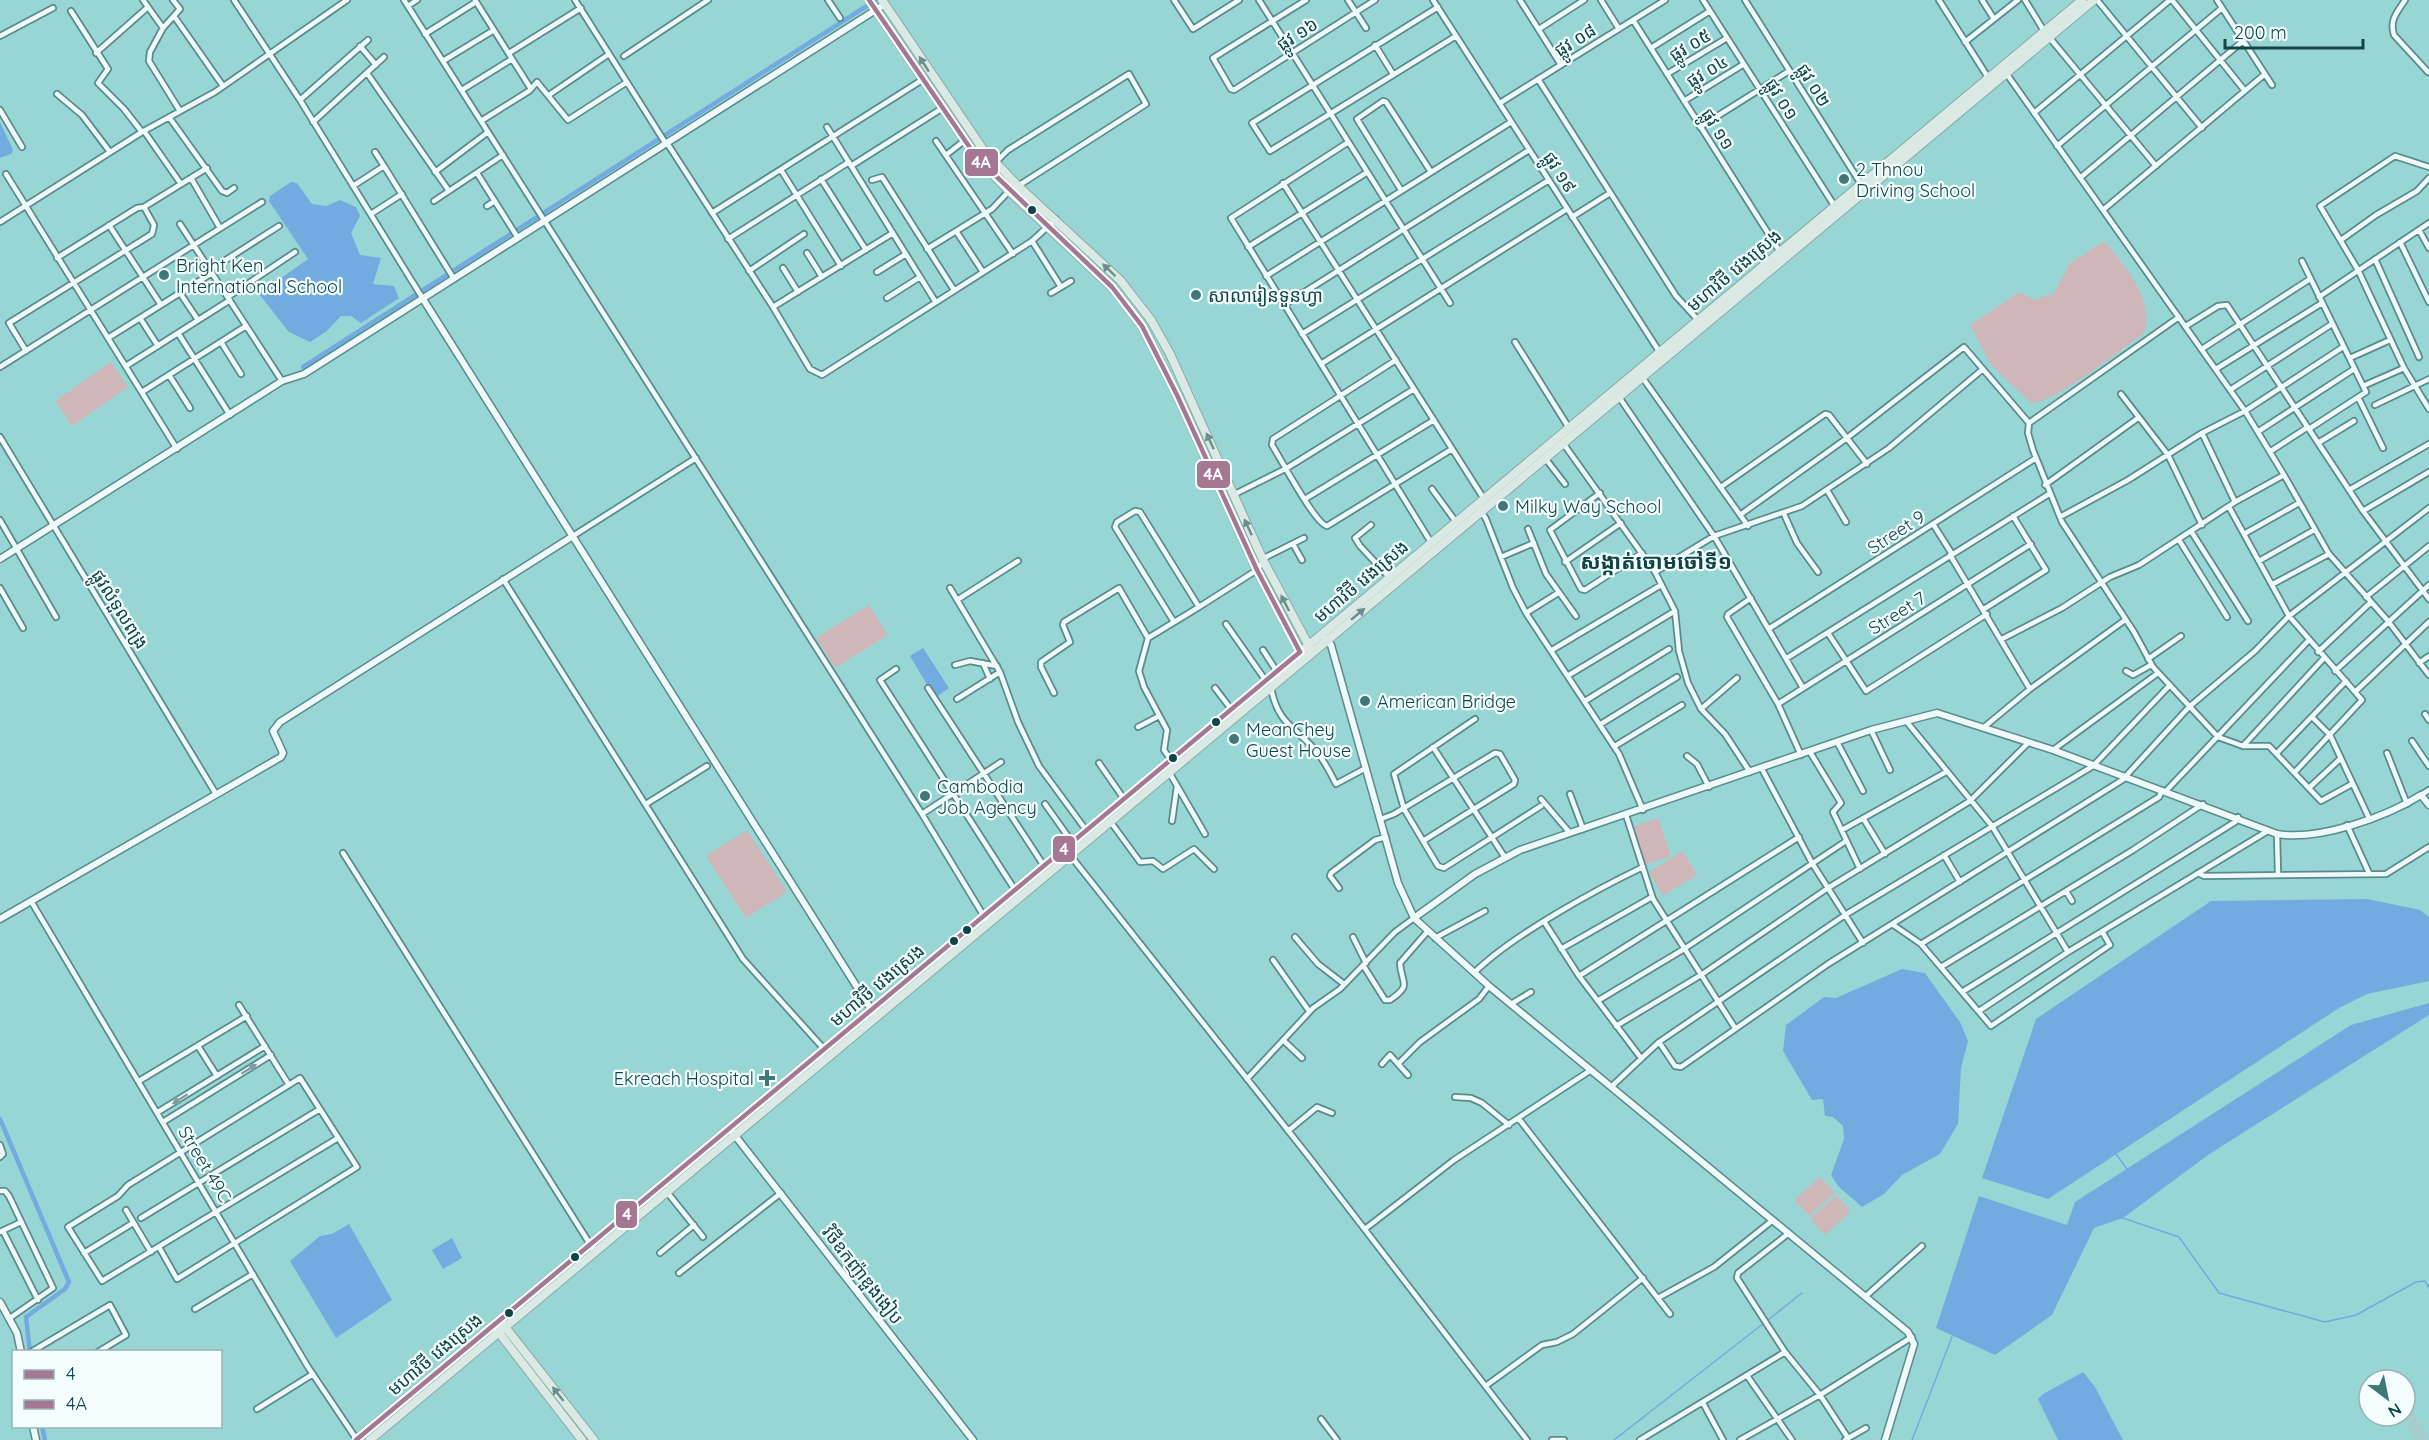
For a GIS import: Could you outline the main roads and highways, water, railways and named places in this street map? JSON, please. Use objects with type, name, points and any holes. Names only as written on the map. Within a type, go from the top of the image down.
[{"type":"main road","name":"មហាវិថី វេងស្រេង","points":[[2047,34],[2082,0]]},
{"type":"main road","name":"មហាវិថី វេងស្រេង","points":[[1487,502],[1569,428],[1661,356],[2047,34],[2095,0]]},
{"type":"main road","points":[[886,1],[971,134],[1018,186],[1120,280],[1138,301],[1164,342],[1263,560],[1310,649]]},
{"type":"main road","points":[[872,4],[941,109],[988,170],[1112,287],[1129,307],[1154,347],[1257,570],[1302,655]]},
{"type":"main road","name":"មហាវិថី វេងស្រេង","points":[[357,1440],[499,1326],[732,1132],[827,1052],[871,1009],[1169,772],[1302,655],[1479,508],[1563,443],[1616,393],[1642,377],[1698,320],[1780,252],[1836,210],[1861,184],[1991,81]]},
{"type":"main road","points":[[1129,307],[1138,301]]},
{"type":"main road","points":[[1154,347],[1164,342]]},
{"type":"main road","name":"មហាវិថី វេងស្រេង","points":[[1324,637],[1389,577],[1435,544],[1456,522],[1479,508]]},
{"type":"main road","name":"មហាវិថី វេងស្រេង","points":[[827,1052],[876,1017],[985,920],[1015,890],[1044,866],[1067,852],[1072,842],[1231,709],[1268,684]]},
{"type":"main road","name":"មហាវិថី វេងស្រេង","points":[[592,1249],[667,1192],[732,1132]]},
{"type":"main road","name":"មហាវិថី វេងស្រេង","points":[[370,1440],[499,1326]]},
{"type":"main road","points":[[499,1326],[582,1440]]},
{"type":"main road","points":[[499,1326],[594,1440]]},
{"type":"water","points":[[0,122],[13,150],[11,154],[0,158]]},
{"type":"water","points":[[291,182],[297,183],[312,204],[326,206],[340,200],[356,207],[360,216],[351,233],[360,255],[381,258],[373,284],[394,286],[399,298],[361,323],[351,316],[341,316],[327,331],[310,342],[289,332],[259,294],[308,259],[269,201],[270,196]]},
{"type":"water","points":[[923,648],[949,688],[935,698],[910,656]]},
{"type":"water","points":[[2367,899],[2420,910],[2429,917],[2429,981],[2367,994],[2339,1008],[2048,1199],[1982,1178],[2036,1019],[2211,901]]},
{"type":"water","points":[[1902,969],[1925,973],[1960,1022],[1968,1041],[1961,1068],[1958,1124],[1940,1154],[1902,1175],[1884,1194],[1862,1207],[1838,1186],[1831,1175],[1844,1139],[1843,1126],[1833,1117],[1825,1116],[1823,1099],[1812,1100],[1783,1051],[1786,1025],[1824,997],[1836,998]]},
{"type":"water","points":[[2429,1003],[2429,1015],[2208,1155],[2123,1218],[2094,1228],[2052,1315],[1995,1355],[1936,1328],[1979,1196],[2067,1225],[2075,1202],[2351,1025]]},
{"type":"water","points":[[349,1224],[392,1300],[336,1338],[290,1261],[320,1236],[332,1234]]},
{"type":"water","points":[[452,1238],[462,1258],[443,1269],[432,1250]]},
{"type":"water","points":[[2083,1372],[2095,1387],[2123,1440],[2058,1440],[2038,1399]]},
{"type":"waterway","points":[[303,367],[876,0]]},
{"type":"waterway","points":[[0,1119],[69,1282],[65,1289],[26,1317],[30,1350]]},
{"type":"waterway","points":[[2116,1154],[2127,1169]]},
{"type":"waterway","points":[[2123,1218],[2179,1237],[2219,1293],[2325,1322],[2356,1315],[2416,1282],[2425,1281],[2429,1288]]},
{"type":"waterway","points":[[1768,1320],[1802,1293]]},
{"type":"waterway","points":[[1614,1440],[1764,1323]]},
{"type":"waterway","points":[[1912,1440],[1952,1337]]},
{"type":"waterway","points":[[42,1428],[45,1440]]},
{"type":"place","name":"2 Thnou Driving School","points":[[1844,179]]},
{"type":"place","name":"Bright Ken International School","points":[[164,275]]},
{"type":"place","name":"សាលារៀនទួនហ្វា","points":[[1196,295]]},
{"type":"place","name":"Milky Way School","points":[[1503,506]]},
{"type":"place","name":"American Bridge","points":[[1365,701]]},
{"type":"place","name":"MeanChey Guest House","points":[[1234,739]]},
{"type":"place","name":"Cambodia Job Agency","points":[[925,796]]},
{"type":"place","name":"Ekreach Hospital","points":[[767,1078]]},
{"type":"district","name":"សង្កាត់ចោមចៅទី១","points":[[1656,561]]}]
